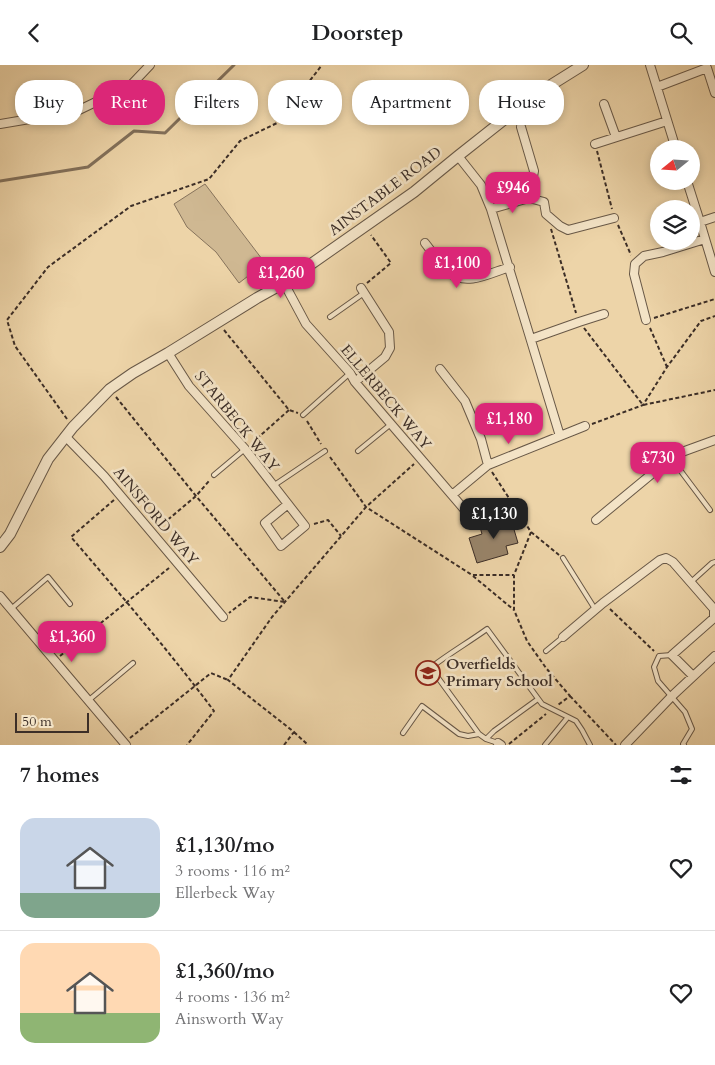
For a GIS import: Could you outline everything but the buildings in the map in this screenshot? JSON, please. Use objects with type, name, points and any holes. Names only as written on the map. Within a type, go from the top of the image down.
[{"type":"street","points":[[0,123],[77,111],[131,85],[150,65]]},
{"type":"street","name":"AINSTABLE ROAD","points":[[0,547],[10,534],[48,459],[65,436],[110,389],[284,283],[414,192],[535,95],[583,65]]},
{"type":"street","points":[[650,65],[673,140]]},
{"type":"street","points":[[657,87],[707,68],[715,93]]},
{"type":"street","points":[[604,104],[616,137]]},
{"type":"street","points":[[594,144],[667,121]]},
{"type":"street","points":[[521,127],[534,171],[529,198]]},
{"type":"street","points":[[458,156],[481,185],[491,209],[560,436]]},
{"type":"street","points":[[491,209],[529,198],[544,202],[546,215],[568,230],[614,218]]},
{"type":"street","points":[[715,217],[700,221],[715,272]]},
{"type":"street","points":[[646,320],[634,274],[635,264],[644,256],[705,239]]},
{"type":"street","points":[[425,243],[450,273],[459,278],[472,279],[510,267]]},
{"type":"street","name":"ELLERBECK WAY","points":[[284,283],[306,324],[350,373],[390,424],[476,523]]},
{"type":"street","points":[[356,382],[385,357],[390,347],[389,332],[362,290]]},
{"type":"street","points":[[531,339],[604,314]]},
{"type":"street","name":"STARBECK WAY","points":[[168,353],[189,386],[245,449],[305,526]]},
{"type":"street","points":[[440,369],[465,401],[481,439],[488,465]]},
{"type":"street","points":[[452,495],[488,465],[585,426]]},
{"type":"street","name":"AINSFORD WAY","points":[[65,436],[104,476],[223,617]]},
{"type":"street","points":[[596,520],[671,458],[715,440]]},
{"type":"street","points":[[288,504],[264,523],[281,546],[305,526]]},
{"type":"street","points":[[563,637],[660,560],[666,559],[673,562],[714,609],[714,618],[672,655],[693,676]]},
{"type":"street","points":[[0,596],[126,744]]},
{"type":"street","points":[[625,745],[672,696],[693,676],[713,661]]},
{"type":"lane","points":[[330,317],[362,290]]},
{"type":"lane","points":[[303,415],[350,373]]},
{"type":"lane","points":[[358,451],[390,424]]},
{"type":"lane","points":[[214,475],[245,449]]},
{"type":"lane","points":[[272,486],[325,451]]},
{"type":"lane","points":[[671,458],[710,510]]},
{"type":"lane","points":[[563,559],[596,609]]},
{"type":"lane","points":[[690,582],[715,562]]},
{"type":"lane","points":[[11,609],[48,577],[70,604]]},
{"type":"lane","points":[[500,744],[486,739],[479,734],[436,675],[433,666],[487,629],[542,704],[579,724],[590,745]]},
{"type":"lane","points":[[546,651],[563,637]]},
{"type":"lane","points":[[672,655],[659,656],[654,667],[658,681],[685,711],[692,729],[683,745]]},
{"type":"lane","points":[[89,700],[133,663]]},
{"type":"lane","points":[[486,739],[538,699]]},
{"type":"lane","points":[[404,733],[422,706],[459,734],[468,736],[479,734]]},
{"type":"lane","points":[[545,745],[568,717]]},
{"type":"path","points":[[73,427],[15,346],[7,321],[48,267],[131,206],[209,179],[240,141],[278,123],[322,65]]},
{"type":"path","points":[[594,144],[600,160],[614,218],[635,264]]},
{"type":"path","points":[[546,215],[579,321],[643,405]]},
{"type":"path","points":[[362,290],[391,263],[365,227]]},
{"type":"path","points":[[666,367],[646,320],[715,299]]},
{"type":"path","points":[[643,405],[666,367],[701,321],[715,316]]},
{"type":"path","points":[[218,323],[289,409],[303,415],[325,451],[366,507],[472,575],[514,610]]},
{"type":"path","points":[[110,389],[285,602]]},
{"type":"path","points":[[585,426],[643,405],[715,390]]},
{"type":"path","points":[[245,449],[289,409]]},
{"type":"path","points":[[228,680],[272,617],[366,507],[420,459]]},
{"type":"path","points":[[152,533],[196,496],[214,475]]},
{"type":"path","points":[[120,495],[71,537],[214,711],[187,745]]},
{"type":"path","points":[[305,526],[328,520],[341,536]]},
{"type":"path","points":[[531,532],[514,575],[514,610],[527,641],[546,668],[616,745]]},
{"type":"path","points":[[55,661],[177,562]]},
{"type":"path","points":[[472,575],[514,575]]},
{"type":"path","points":[[223,617],[250,597],[285,602]]},
{"type":"path","points":[[126,744],[211,673],[228,680],[308,745]]},
{"type":"path","points":[[507,745],[570,696]]},
{"type":"path","points":[[284,745],[294,732]]},
{"type":"shaded area","points":[[205,184],[265,263],[239,283],[216,252],[187,227],[174,204]]},
{"type":"waterway","points":[[0,181],[88,167],[134,131],[165,133],[234,65]]},
{"type":"place","name":"Overfields Primary School","points":[[428,673]]}]
